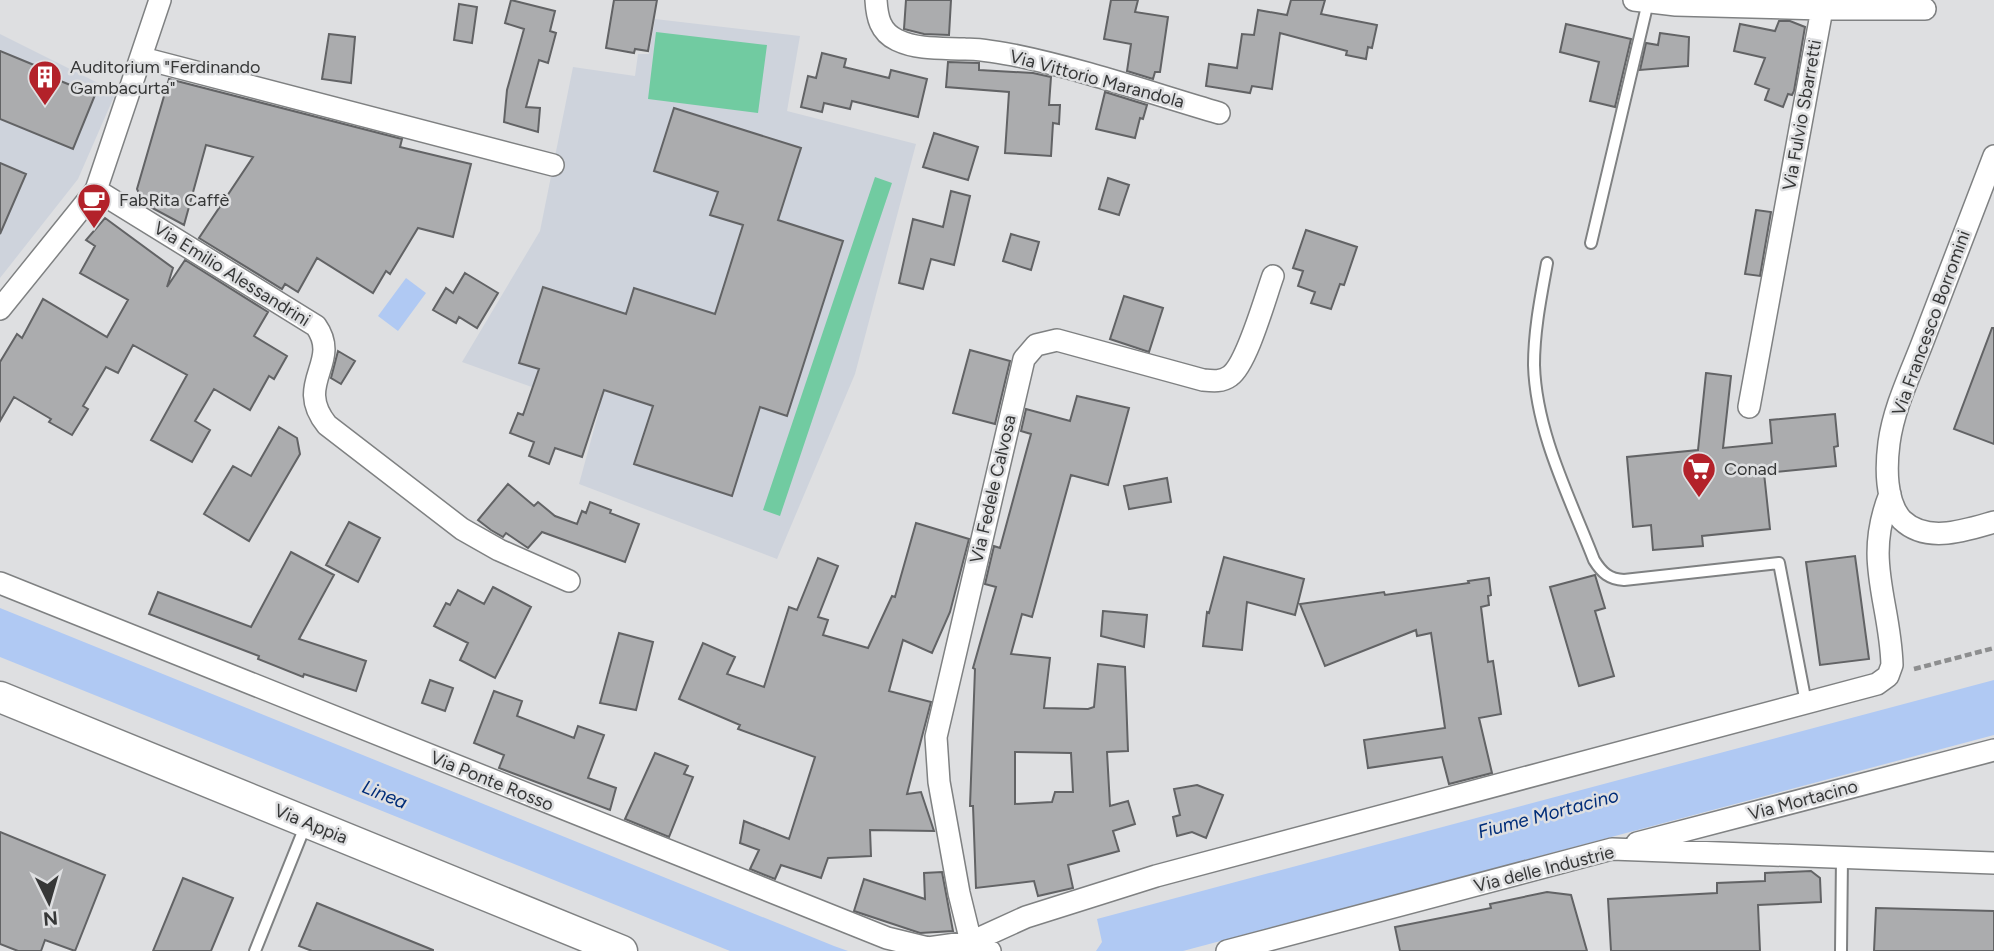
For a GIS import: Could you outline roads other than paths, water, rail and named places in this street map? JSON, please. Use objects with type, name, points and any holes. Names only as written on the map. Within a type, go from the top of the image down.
[{"type":"main road","name":"Via Appia","points":[[0,697],[309,817],[622,951]]},
{"type":"street","points":[[0,309],[96,190],[160,0]]},
{"type":"street","name":"Via Vittorio Marandola","points":[[876,0],[877,17],[884,30],[904,43],[1024,57],[1219,113]]},
{"type":"street","points":[[1641,1],[1822,9],[1925,9]]},
{"type":"street","name":"Via Fulvio Sbarretti","points":[[1749,407],[1822,9]]},
{"type":"street","points":[[142,58],[553,165]]},
{"type":"street","name":"Via Francesco Borromini","points":[[1890,494],[1889,441],[1897,411],[1994,156]]},
{"type":"street","name":"Via Emilio Alessandrini","points":[[96,190],[316,326],[325,346],[313,394],[316,408],[337,436],[462,529],[499,550],[569,581]]},
{"type":"street","name":"Via Fedele Calvosa","points":[[980,947],[959,893],[939,782],[936,737],[1024,359],[1036,345],[1057,340],[1203,380],[1227,378],[1242,362],[1273,276]]},
{"type":"street","points":[[1890,494],[1900,517],[1920,530],[1954,533],[1994,522]]},
{"type":"street","name":"Via Ponte Rosso","points":[[0,583],[887,938],[928,948],[980,947],[1035,914],[1156,876],[1869,687],[1888,676],[1892,670],[1877,560],[1878,536],[1890,494]]},
{"type":"street","name":"Via Mortacino","points":[[1612,849],[1994,750]]},
{"type":"street","name":"Via delle Industrie","points":[[1227,951],[1612,849],[1994,863]]},
{"type":"lane","points":[[1591,243],[1641,1]]},
{"type":"lane","points":[[1547,263],[1535,335],[1536,384],[1548,442],[1594,560],[1604,574],[1624,580],[1779,563],[1806,702]]},
{"type":"lane","points":[[255,951],[309,817]]},
{"type":"lane","points":[[1841,951],[1842,857]]},
{"type":"water","points":[[406,278],[426,293],[398,331],[378,316]]},
{"type":"water","name":"Linea","points":[[0,608],[848,951],[730,951],[0,657]]},
{"type":"water","name":"Fiume Mortacino","points":[[1994,680],[1994,735],[1183,951],[1096,951],[1102,942],[1097,919]]},
{"type":"place","name":"Auditorium \"Ferdinando Gambacurta\"","points":[[45,107]]},
{"type":"place","name":"FabRita Caffè","points":[[94,230]]},
{"type":"place","name":"Conad","points":[[1699,499]]}]
